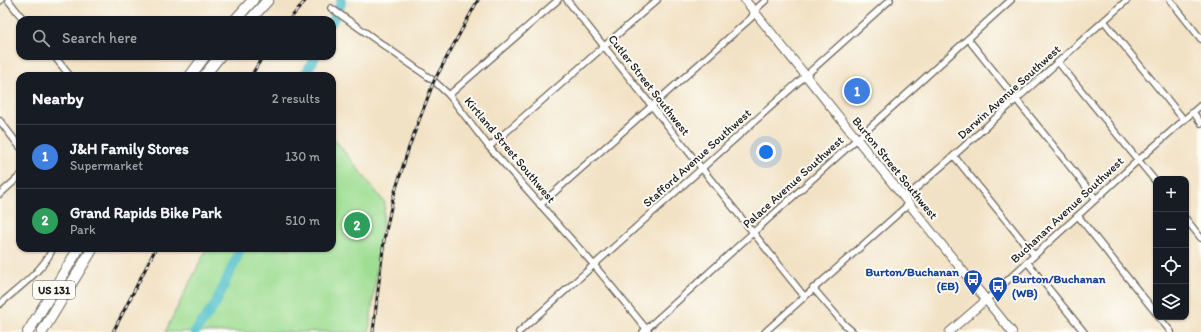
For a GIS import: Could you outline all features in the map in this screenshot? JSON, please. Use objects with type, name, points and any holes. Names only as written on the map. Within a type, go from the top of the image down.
[{"type":"highway","points":[[253,16],[268,0]]},
{"type":"highway","points":[[239,16],[252,1]]},
{"type":"highway","points":[[193,72],[203,60]]},
{"type":"highway","points":[[207,72],[217,60]]},
{"type":"highway","name":"US 131","points":[[28,332],[77,252]]},
{"type":"highway","name":"US 131","points":[[42,332],[91,252]]},
{"type":"main road","name":"Burton Street Southwest","points":[[745,0],[1012,332]]},
{"type":"street","points":[[8,0],[21,16]]},
{"type":"street","points":[[450,95],[558,0]]},
{"type":"street","name":"Cutler Street Southwest","points":[[567,0],[804,296]]},
{"type":"street","points":[[489,147],[657,0]]},
{"type":"street","points":[[540,205],[755,13],[759,6],[766,0]]},
{"type":"street","name":"Stafford Avenue Southwest","points":[[519,332],[890,0]]},
{"type":"street","name":"Palace Avenue Southwest","points":[[646,331],[1011,0]]},
{"type":"street","name":"Darwin Avenue Southwest","points":[[765,332],[1016,99],[1127,0]]},
{"type":"street","points":[[1170,0],[1201,39]]},
{"type":"street","name":"Kirtland Street Southwest","points":[[331,8],[434,81],[450,95],[489,147],[594,265],[646,331]]},
{"type":"street","points":[[1104,21],[1184,120]]},
{"type":"street","points":[[968,38],[1096,199]]},
{"type":"street","points":[[57,60],[67,72]]},
{"type":"street","points":[[1058,62],[1153,178]]},
{"type":"street","name":"Buchanan Avenue Southwest","points":[[949,332],[986,300],[1138,160],[1201,105]]},
{"type":"street","points":[[1193,112],[1201,123]]},
{"type":"street","points":[[0,121],[16,142]]},
{"type":"street","points":[[954,156],[1034,255]]},
{"type":"street","points":[[0,194],[16,180]]},
{"type":"street","points":[[1078,216],[1153,309]]},
{"type":"street","points":[[1189,223],[1201,238]]},
{"type":"street","points":[[0,304],[35,273],[48,259],[51,252]]},
{"type":"street","points":[[1027,262],[1084,332]]},
{"type":"street","points":[[813,288],[844,324],[853,332]]},
{"type":"street","points":[[1161,320],[1171,332]]},
{"type":"green space","points":[[336,141],[385,203],[369,332],[165,332],[205,252],[336,252]]},
{"type":"waterway","points":[[335,16],[341,4],[341,0]]},
{"type":"waterway","points":[[306,72],[314,60]]},
{"type":"waterway","points":[[195,332],[215,305],[239,252]]},
{"type":"railway","points":[[292,16],[306,0]]},
{"type":"railway","points":[[373,332],[384,240],[393,198],[409,147],[434,81],[478,0]]},
{"type":"railway","points":[[253,72],[261,60]]},
{"type":"railway","points":[[113,332],[154,252]]},
{"type":"place","name":"J&H Family Stores","points":[[857,91]]},
{"type":"place","name":"Grand Rapids Bike Park","points":[[357,225]]},
{"type":"place","name":"Burton/Buchanan (EB)","points":[[973,296]]},
{"type":"place","name":"Burton/Buchanan (WB)","points":[[998,303]]}]
